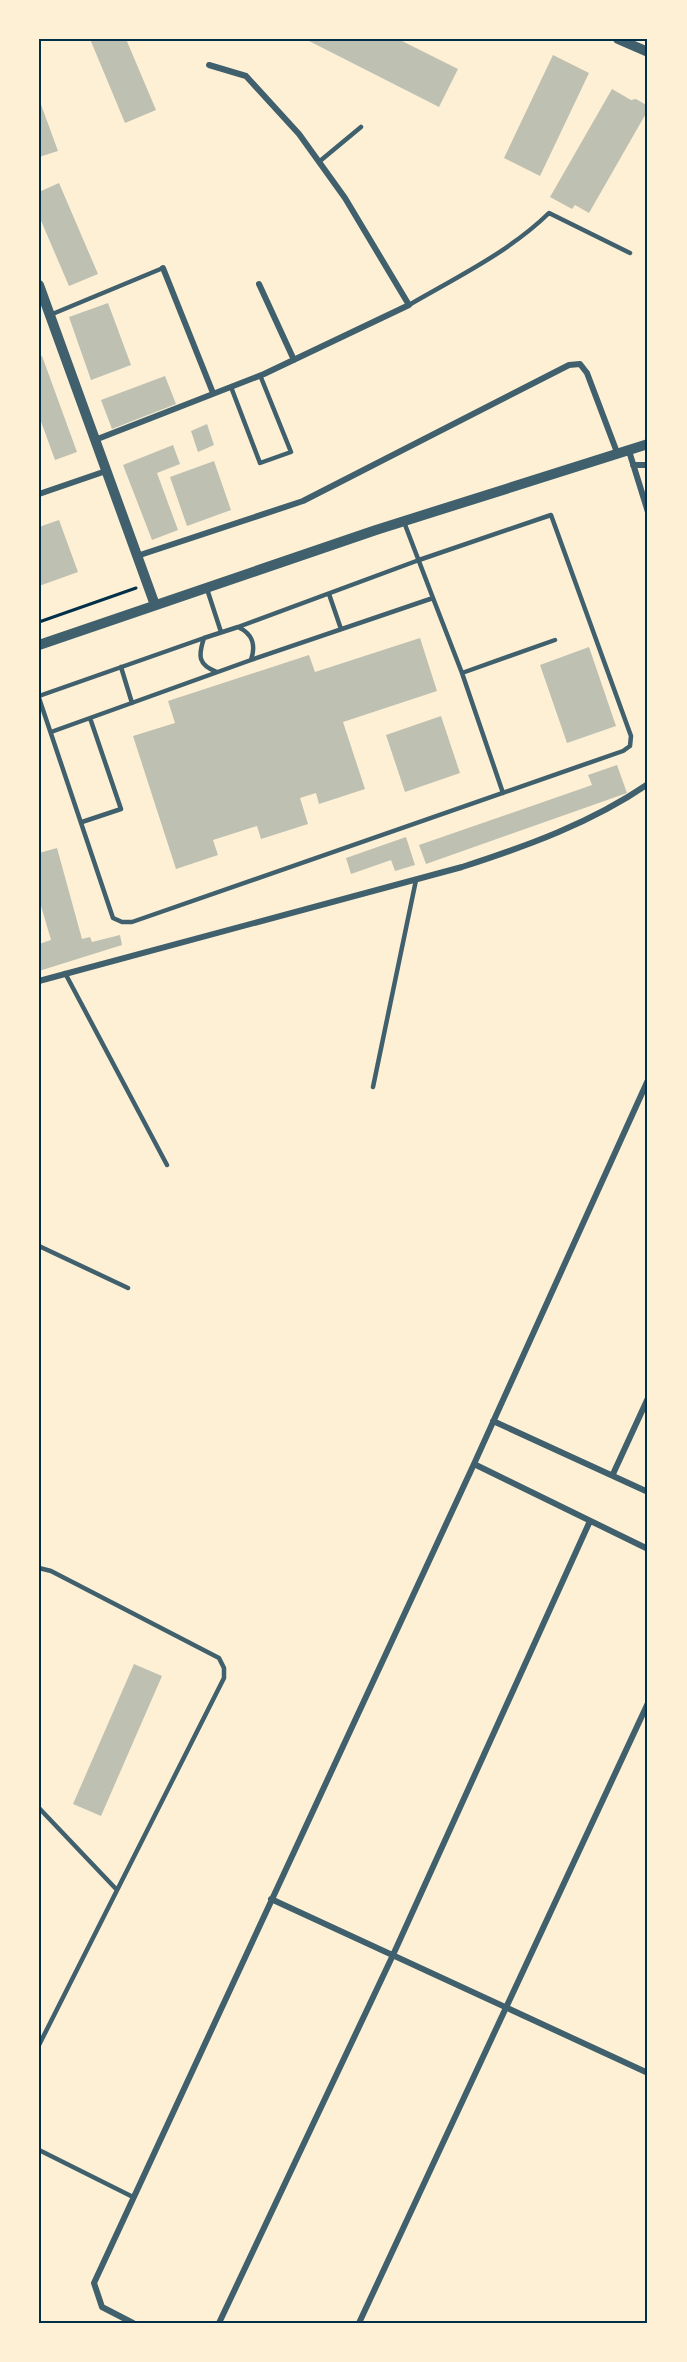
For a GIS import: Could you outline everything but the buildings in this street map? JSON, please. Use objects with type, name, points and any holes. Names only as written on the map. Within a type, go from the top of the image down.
[{"type":"street","points":[[618,39],[648,52]]},
{"type":"street","points":[[95,440],[260,375],[410,305],[357,216],[299,134],[246,76],[209,65]]},
{"type":"street","points":[[163,268],[213,393]]},
{"type":"street","points":[[260,284],[294,360]]},
{"type":"street","points":[[39,285],[155,605]]},
{"type":"street","points":[[137,556],[303,501],[569,365],[580,364],[587,373],[624,453],[633,465],[648,512]]},
{"type":"street","points":[[39,645],[404,522],[648,444]]},
{"type":"street","points":[[633,465],[648,465]]},
{"type":"street","points":[[39,494],[106,471]]},
{"type":"street","points":[[39,981],[501,855],[547,838],[606,811],[648,784]]},
{"type":"street","points":[[133,2323],[102,2307],[94,2283],[474,1464],[648,1080]]},
{"type":"street","points":[[613,1474],[648,1398]]},
{"type":"street","points":[[493,1420],[648,1492]]},
{"type":"street","points":[[474,1464],[648,1549]]},
{"type":"street","points":[[219,2323],[393,1955],[590,1521]]},
{"type":"street","points":[[359,2323],[648,1703]]},
{"type":"street","points":[[271,1899],[648,2073]]},
{"type":"lane","points":[[320,161],[361,127]]},
{"type":"lane","points":[[410,305],[498,253],[549,213],[630,253]]},
{"type":"lane","points":[[50,315],[163,268]]},
{"type":"lane","points":[[231,387],[260,463],[291,452],[260,375]]},
{"type":"lane","points":[[546,515],[552,515],[631,736],[630,746],[623,751],[132,922],[122,922],[114,918],[39,697],[329,594],[546,515]]},
{"type":"lane","points":[[404,522],[462,673],[503,793]]},
{"type":"lane","points":[[207,588],[221,632]]},
{"type":"lane","points":[[329,594],[341,629]]},
{"type":"lane","points":[[51,732],[433,598]]},
{"type":"lane","points":[[238,627],[247,631],[253,639],[254,652],[251,660]]},
{"type":"lane","points":[[204,638],[201,660],[207,668],[217,672]]},
{"type":"lane","points":[[462,673],[555,640]]},
{"type":"lane","points":[[121,667],[132,703]]},
{"type":"lane","points":[[82,822],[121,809],[90,718]]},
{"type":"lane","points":[[373,1087],[416,880]]},
{"type":"lane","points":[[65,973],[167,1165]]},
{"type":"lane","points":[[39,1254],[42,1248],[128,1288]]},
{"type":"lane","points":[[39,1568],[51,1571],[219,1658],[224,1668],[224,1678],[39,2045]]},
{"type":"lane","points":[[39,1808],[117,1890]]},
{"type":"lane","points":[[39,2150],[133,2197]]},
{"type":"path","points":[[39,622],[147,584]]}]
